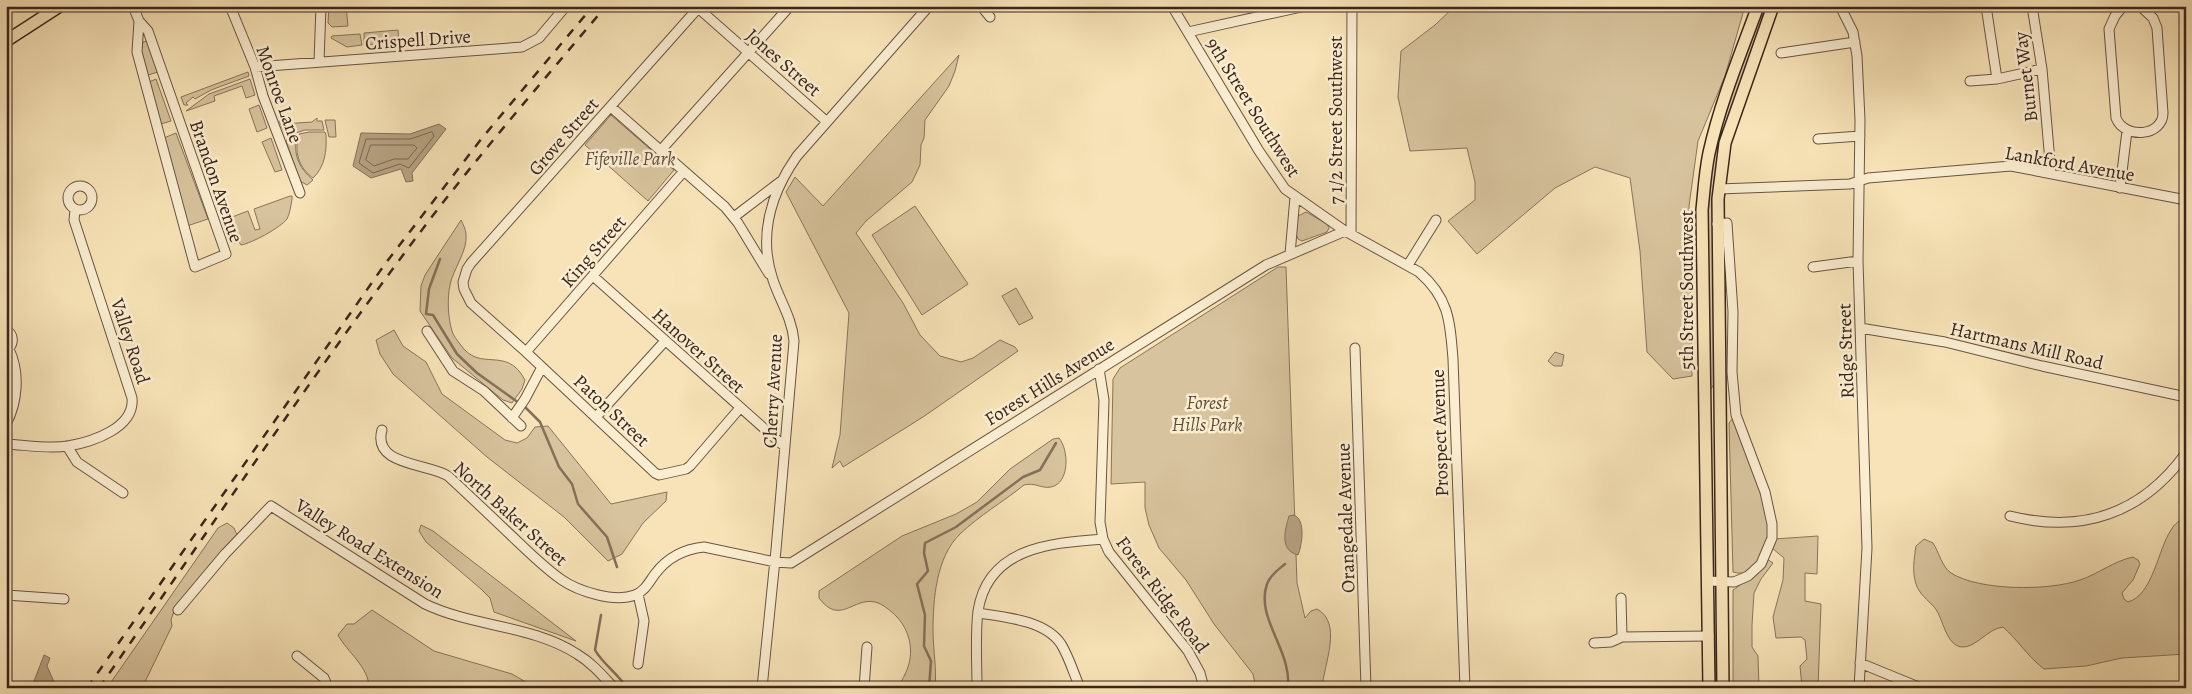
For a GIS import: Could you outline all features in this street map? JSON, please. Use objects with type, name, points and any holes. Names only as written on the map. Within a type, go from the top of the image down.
[{"type":"main road","points":[[6,41],[60,6]]},
{"type":"main road","name":"5th Street Southwest","points":[[1709,688],[1710,636],[1702,210],[1708,154],[1718,119],[1758,6]]},
{"type":"main road","name":"5th Street Southwest","points":[[1723,688],[1717,224],[1719,189],[1725,143],[1773,6]]},
{"type":"street","name":"Brandon Avenue","points":[[133,6],[139,21],[148,31],[226,254],[195,267],[137,52],[139,21]]},
{"type":"street","name":"Monroe Lane","points":[[230,6],[255,67],[263,96],[300,193]]},
{"type":"street","points":[[319,62],[321,6]]},
{"type":"street","name":"Crispell Drive","points":[[255,67],[522,47],[539,38],[566,6]]},
{"type":"street","points":[[661,150],[790,6]]},
{"type":"street","name":"Cherry Avenue","points":[[762,688],[794,341],[790,319],[773,279],[767,255],[767,227],[770,209],[780,182],[797,156],[928,6]]},
{"type":"street","points":[[981,6],[990,17]]},
{"type":"street","name":"9th Street Southwest","points":[[1172,6],[1259,151],[1285,189],[1348,232]]},
{"type":"street","points":[[1188,32],[1306,6]]},
{"type":"street","name":"7 1/2 Street Southwest","points":[[1348,232],[1352,6]]},
{"type":"street","points":[[1986,6],[1997,79]]},
{"type":"street","name":"Burnet Way","points":[[2032,6],[2042,69],[2050,173]]},
{"type":"street","points":[[2123,6],[2115,16],[2109,29],[2116,118],[2121,127],[2127,131],[2141,132],[2154,129],[2163,118],[2157,28],[2153,18],[2140,6]]},
{"type":"street","name":"Jones Street","points":[[699,7],[748,53],[826,121]]},
{"type":"street","name":"Grove Street","points":[[465,293],[463,282],[471,263],[699,7]]},
{"type":"street","name":"Ridge Street","points":[[1845,9],[1855,42],[1859,83],[1858,262],[1867,532],[1859,688]]},
{"type":"street","points":[[1781,53],[1855,42]]},
{"type":"street","points":[[1970,81],[1997,79],[2042,69]]},
{"type":"street","points":[[611,107],[734,217],[773,279]]},
{"type":"street","points":[[2120,188],[2127,131]]},
{"type":"street","points":[[1818,139],[1860,136]]},
{"type":"street","name":"Lankford Avenue","points":[[1719,189],[1850,184],[1868,178],[2012,166],[2186,200]]},
{"type":"street","name":"King Street","points":[[526,352],[684,171]]},
{"type":"street","points":[[734,217],[780,182]]},
{"type":"street","name":"9th Street Southwest","points":[[1290,254],[1295,197]]},
{"type":"street","name":"Valley Road","points":[[6,444],[67,446],[86,441],[114,429],[129,416],[133,403],[74,220],[75,209]]},
{"type":"street","points":[[1408,265],[1436,220]]},
{"type":"street","name":"5th Street Southwest","points":[[1708,581],[1734,582],[1748,576],[1761,564],[1772,538],[1772,524],[1765,492],[1736,415],[1732,372],[1734,343],[1727,223],[1717,224]]},
{"type":"street","name":"Forest Hills Avenue","points":[[775,562],[791,563],[1266,264],[1348,232]]},
{"type":"street","name":"Prospect Avenue","points":[[1348,232],[1419,272],[1443,300],[1450,325],[1465,688]]},
{"type":"street","points":[[1813,267],[1858,262]]},
{"type":"street","name":"Hanover Street","points":[[593,276],[785,447]]},
{"type":"street","name":"Paton Street","points":[[465,293],[471,303],[659,475],[686,469],[690,466],[740,408]]},
{"type":"street","name":"5th Street Southwest","points":[[1718,296],[1732,295]]},
{"type":"street","name":"Hartmans Mill Road","points":[[1860,328],[1945,342],[2036,365],[2186,396]]},
{"type":"street","points":[[6,330],[12,336],[13,341],[8,350],[16,368],[16,394],[6,424]]},
{"type":"street","points":[[427,332],[453,371],[484,390],[521,426]]},
{"type":"street","points":[[596,417],[665,341]]},
{"type":"street","name":"Orangedale Avenue","points":[[1356,348],[1366,688]]},
{"type":"street","points":[[512,418],[525,399],[542,366]]},
{"type":"street","name":"Forest Ridge Road","points":[[1099,369],[1104,400],[1100,522],[1103,539],[1109,552],[1188,651],[1200,673],[1204,688]]},
{"type":"street","points":[[1705,404],[1719,404]]},
{"type":"street","name":"North Baker Street","points":[[382,430],[380,442],[386,452],[405,462],[434,469],[448,476],[562,580],[599,595],[628,597],[638,594]]},
{"type":"street","points":[[67,446],[77,462],[123,493]]},
{"type":"street","points":[[2010,516],[2031,522],[2063,524],[2078,523],[2108,515],[2147,494],[2169,474],[2186,453]]},
{"type":"street","name":"Valley Road Extension","points":[[178,610],[225,554],[271,506],[425,604],[441,612],[523,632],[563,646],[592,664],[614,688]]},
{"type":"street","points":[[977,688],[978,613],[983,594],[989,582],[1003,565],[1027,550],[1103,539]]},
{"type":"street","points":[[638,664],[644,621],[638,594],[661,566],[670,559],[687,550],[704,546],[775,562]]},
{"type":"street","points":[[6,596],[64,600]]},
{"type":"street","points":[[1621,598],[1622,637]]},
{"type":"street","points":[[978,613],[1024,622],[1050,633],[1062,646],[1080,688]]},
{"type":"street","points":[[1594,643],[1611,642],[1622,637],[1710,636]]},
{"type":"street","points":[[864,688],[867,647]]},
{"type":"street","points":[[297,656],[324,678],[328,688]]},
{"type":"street","points":[[1860,663],[1921,688]]},
{"type":"green space","points":[[329,6],[346,6],[348,26],[332,27],[328,23]]},
{"type":"green space","points":[[1455,6],[1745,6],[1725,76],[1698,141],[1689,206],[1692,376],[1673,379],[1647,352],[1640,251],[1630,178],[1595,167],[1555,188],[1477,254],[1448,221],[1475,200],[1475,182],[1467,148],[1410,151],[1398,97],[1401,51],[1435,25]]},
{"type":"green space","points":[[1762,6],[1768,6],[1726,126],[1716,381],[1709,392],[1706,212],[1708,186],[1716,140]]},
{"type":"green space","points":[[398,30],[399,42],[364,45],[364,33]]},
{"type":"green space","points":[[360,34],[362,45],[347,47],[331,38],[332,36]]},
{"type":"green space","points":[[147,41],[158,72],[148,75],[141,50],[143,42]]},
{"type":"green space","points":[[959,55],[949,86],[925,120],[920,165],[912,182],[866,221],[856,233],[903,303],[920,335],[940,356],[961,362],[973,358],[1000,340],[1015,347],[1018,351],[923,417],[843,467],[840,461],[832,468],[840,435],[849,313],[786,192],[795,177],[823,206]]},
{"type":"green space","points":[[248,72],[249,76],[211,90],[195,99],[193,97],[186,103],[188,105],[184,105],[181,97]]},
{"type":"green space","points":[[156,79],[171,121],[161,124],[149,82]]},
{"type":"green space","points":[[250,79],[255,95],[246,98],[242,86],[214,96],[215,101],[186,111],[209,94]]},
{"type":"green space","points":[[259,105],[267,128],[257,132],[249,109]]},
{"type":"green space","name":"Fifeville Park","points":[[611,115],[674,170],[648,201],[585,145]]},
{"type":"green space","points":[[317,118],[317,121],[322,121],[324,130],[305,130],[286,136],[279,121],[282,121],[283,124],[312,122]]},
{"type":"green space","points":[[325,120],[335,120],[336,137],[329,137]]},
{"type":"green space","points":[[325,132],[326,135],[324,158],[320,169],[313,178],[304,169],[297,152],[299,134]]},
{"type":"green space","points":[[176,133],[208,219],[187,226],[164,138]]},
{"type":"green space","points":[[297,135],[296,154],[298,160],[313,180],[307,185],[300,181],[286,141],[289,137]]},
{"type":"green space","points":[[271,138],[282,170],[275,172],[262,142]]},
{"type":"green space","points":[[292,196],[292,199],[290,212],[283,223],[252,241],[241,245],[239,242],[233,244],[224,220],[248,211],[255,230],[260,229],[254,209]]},
{"type":"green space","points":[[915,206],[968,284],[922,315],[872,235]]},
{"type":"green space","points":[[1306,212],[1327,224],[1329,228],[1327,232],[1302,241],[1298,239],[1296,234],[1298,216]]},
{"type":"green space","points":[[461,220],[466,231],[466,240],[449,290],[448,302],[452,331],[468,353],[484,359],[510,363],[518,369],[525,380],[522,389],[512,403],[503,400],[452,358],[420,311],[421,286],[425,275]]},
{"type":"green space","name":"Forest Hills Park","points":[[1278,267],[1286,267],[1297,583],[1305,618],[1311,611],[1317,609],[1325,615],[1331,634],[1322,688],[1256,688],[1253,674],[1214,624],[1186,580],[1159,548],[1149,525],[1145,508],[1145,482],[1111,484],[1113,379],[1120,368]]},
{"type":"green space","points":[[1016,288],[1033,318],[1019,325],[1002,296]]},
{"type":"green space","points":[[394,330],[403,346],[426,362],[442,394],[505,440],[517,443],[527,438],[535,427],[548,426],[611,504],[667,492],[666,501],[643,523],[622,554],[608,561],[564,517],[487,457],[393,374],[380,354],[376,340]]},
{"type":"green space","points":[[1555,352],[1564,355],[1562,366],[1554,366],[1548,361]]},
{"type":"green space","points":[[1733,418],[1757,477],[1768,512],[1770,526],[1769,540],[1760,558],[1751,569],[1740,573],[1733,572],[1729,423]]},
{"type":"green space","points":[[1059,438],[1065,450],[1066,466],[1062,479],[1057,484],[1051,487],[1032,484],[1024,485],[975,521],[952,544],[941,567],[935,593],[933,631],[935,688],[898,688],[910,660],[910,647],[905,628],[897,617],[890,610],[875,602],[860,603],[847,609],[834,610],[819,598],[819,591],[902,536],[956,514],[977,502],[1010,469],[1053,439]]},
{"type":"green space","points":[[2186,517],[2186,654],[2122,658],[2086,666],[2044,669],[2003,627],[1997,628],[1967,647],[1962,647],[1952,642],[1935,608],[1917,588],[1914,575],[1916,546],[1924,539],[1933,543],[1943,563],[1951,573],[1963,579],[1996,586],[2033,587],[2067,584],[2087,577],[2119,561],[2133,557],[2140,564],[2133,580],[2122,593],[2124,599],[2128,602],[2136,598],[2143,590],[2154,570],[2166,538],[2177,522]]},
{"type":"green space","points":[[227,523],[234,528],[237,535],[174,611],[171,620],[172,626],[142,688],[107,688],[218,528]]},
{"type":"green space","points":[[421,525],[433,531],[576,641],[494,612],[490,598],[426,542],[419,531]]},
{"type":"green space","points":[[1818,536],[1817,574],[1805,573],[1805,601],[1821,604],[1818,688],[1802,688],[1800,666],[1807,659],[1805,640],[1801,637],[1776,638],[1773,617],[1783,580],[1784,558],[1772,548],[1774,539]]},
{"type":"green space","points":[[1767,559],[1773,563],[1761,579],[1754,593],[1752,625],[1752,647],[1758,656],[1759,688],[1733,688],[1733,590],[1757,573]]},
{"type":"green space","points":[[372,610],[434,651],[512,674],[536,688],[369,688],[362,666],[338,635],[347,624],[354,624]]},
{"type":"water","points":[[439,124],[446,129],[412,173],[413,181],[406,182],[401,169],[371,178],[353,166],[361,133],[410,134]]},
{"type":"water","points":[[1294,515],[1298,518],[1302,527],[1302,539],[1298,555],[1288,549],[1285,539],[1289,516]]},
{"type":"water","points":[[44,655],[50,658],[47,666],[54,682],[46,683],[46,685],[33,684]]},
{"type":"waterway","points":[[440,259],[429,289],[426,314],[433,315],[457,354],[477,373],[519,403]]},
{"type":"waterway","points":[[524,406],[540,422],[559,467],[572,484],[578,504],[607,537],[617,567]]},
{"type":"waterway","points":[[929,688],[931,661],[924,646],[925,615],[917,584],[928,571],[924,553],[925,543],[956,527],[1023,477],[1040,470],[1056,443]]},
{"type":"waterway","points":[[1285,564],[1270,578],[1265,597],[1269,622],[1285,660],[1288,688]]},
{"type":"waterway","points":[[601,615],[595,650],[627,688]]},
{"type":"railway","points":[[87,688],[385,264],[482,138],[593,6]]},
{"type":"railway","points":[[99,688],[306,389],[434,214],[606,6]]}]
